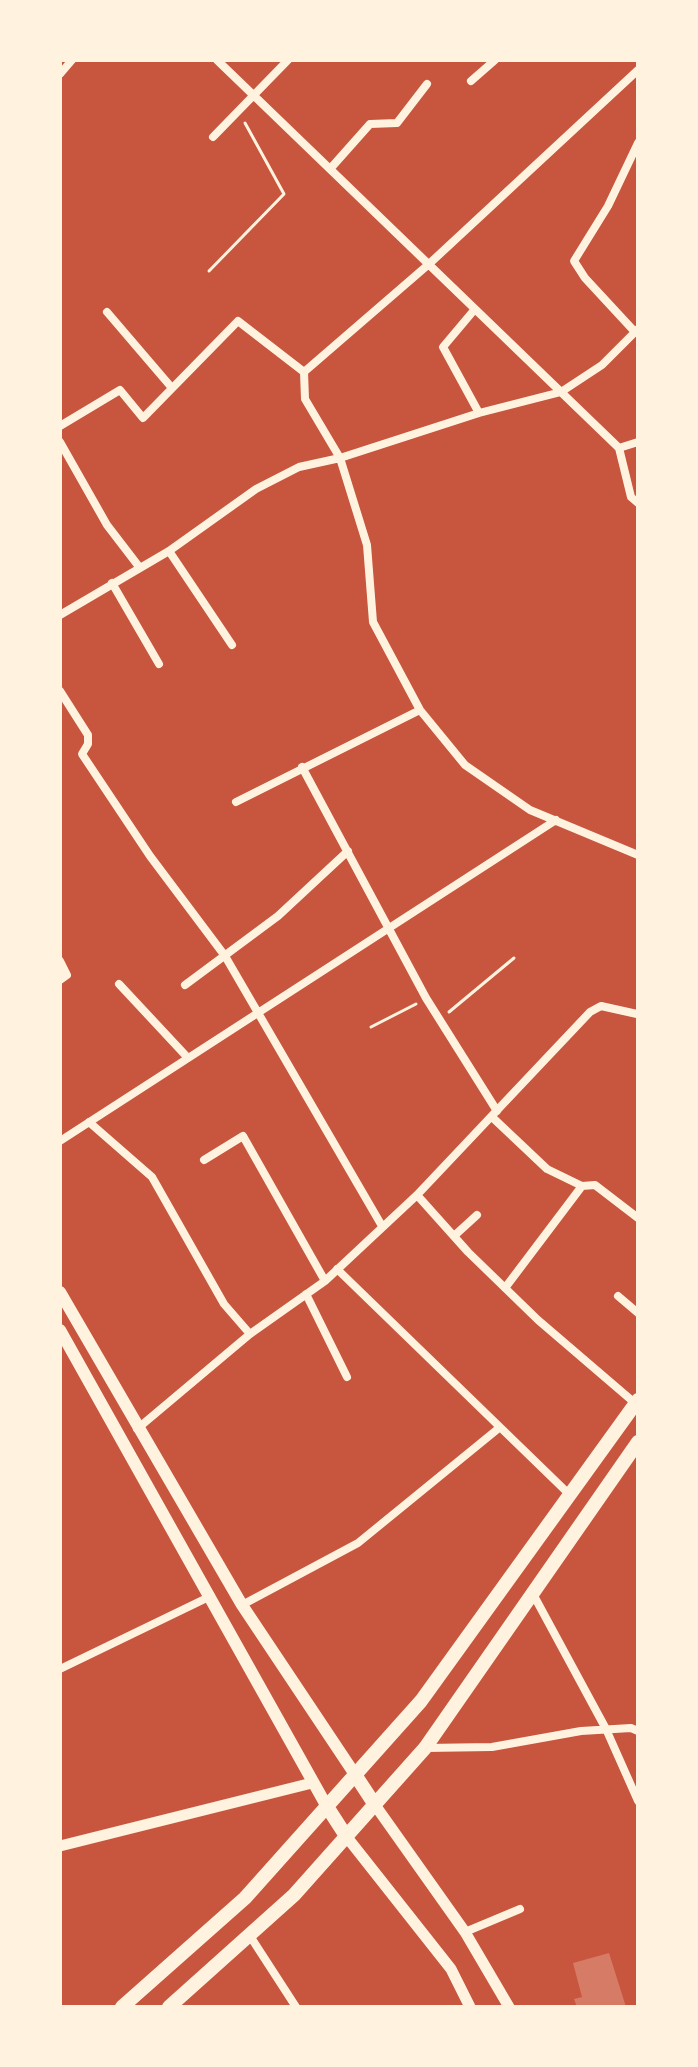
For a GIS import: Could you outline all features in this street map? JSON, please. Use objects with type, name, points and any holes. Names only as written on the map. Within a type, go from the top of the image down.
[{"type":"main road","points":[[60,1292],[242,1605],[375,1805]]},
{"type":"main road","points":[[60,1330],[211,1596],[312,1783],[346,1836]]},
{"type":"main road","points":[[122,2007],[245,1898],[421,1701],[637,1402]]},
{"type":"main road","points":[[169,2007],[294,1895],[425,1748],[636,1448]]},
{"type":"main road","points":[[179,1539],[196,1529]]},
{"type":"street","points":[[60,74],[72,60]]},
{"type":"street","points":[[217,60],[619,448],[631,497],[638,503]]},
{"type":"street","points":[[213,137],[288,60]]},
{"type":"street","points":[[471,81],[495,60]]},
{"type":"street","points":[[304,372],[429,264],[638,70]]},
{"type":"street","points":[[330,169],[370,124],[397,123],[427,84]]},
{"type":"street","points":[[60,615],[169,551],[256,489],[299,467],[340,458],[479,413],[561,392],[602,365],[636,331],[585,278],[574,261],[608,206],[638,143]]},
{"type":"street","points":[[475,309],[443,347],[479,413]]},
{"type":"street","points":[[107,312],[172,388]]},
{"type":"street","points":[[60,426],[120,390],[143,418],[238,321],[304,372]]},
{"type":"street","points":[[304,372],[305,399],[340,458],[369,554],[369,597],[373,622],[420,710],[465,765],[530,810],[638,855]]},
{"type":"street","points":[[60,442],[107,525],[140,568]]},
{"type":"street","points":[[619,448],[638,442]]},
{"type":"street","points":[[169,551],[232,645]]},
{"type":"street","points":[[112,583],[159,664]]},
{"type":"street","points":[[60,691],[88,735],[88,744],[82,754],[150,856],[225,956],[382,1226]]},
{"type":"street","points":[[236,802],[420,710]]},
{"type":"street","points":[[302,767],[426,998],[494,1114],[547,1169],[582,1186],[595,1185],[638,1218]]},
{"type":"street","points":[[60,1141],[556,820]]},
{"type":"street","points":[[185,985],[278,916],[348,851]]},
{"type":"street","points":[[60,961],[67,975],[60,980]]},
{"type":"street","points":[[119,984],[188,1058]]},
{"type":"street","points":[[137,1429],[250,1334],[325,1281],[417,1195],[590,1012],[601,1006],[638,1014]]},
{"type":"street","points":[[89,1122],[152,1177],[224,1304],[250,1334]]},
{"type":"street","points":[[204,1160],[243,1136],[325,1281]]},
{"type":"street","points":[[505,1288],[582,1186]]},
{"type":"street","points":[[417,1195],[505,1288],[637,1402]]},
{"type":"street","points":[[454,1236],[477,1215]]},
{"type":"street","points":[[337,1269],[571,1496]]},
{"type":"street","points":[[306,1294],[347,1377]]},
{"type":"street","points":[[618,1296],[638,1313]]},
{"type":"street","points":[[242,1605],[358,1543],[499,1428]]},
{"type":"street","points":[[532,1593],[606,1729],[638,1801]]},
{"type":"street","points":[[60,1669],[211,1596]]},
{"type":"street","points":[[425,1748],[492,1747],[606,1729],[636,1728]]},
{"type":"street","points":[[60,1846],[312,1783]]},
{"type":"street","points":[[375,1805],[465,1932],[509,2007]]},
{"type":"street","points":[[346,1836],[451,1969],[470,2007]]},
{"type":"street","points":[[465,1932],[520,1909]]},
{"type":"street","points":[[250,1936],[296,2007]]},
{"type":"path","points":[[209,271],[284,194],[239,112]]},
{"type":"path","points":[[440,1019],[514,958]]},
{"type":"path","points":[[371,1027],[426,998]]},
{"type":"building","points":[[609,1953],[626,2007],[577,2007],[574,1999],[582,1997],[573,1963]]}]
